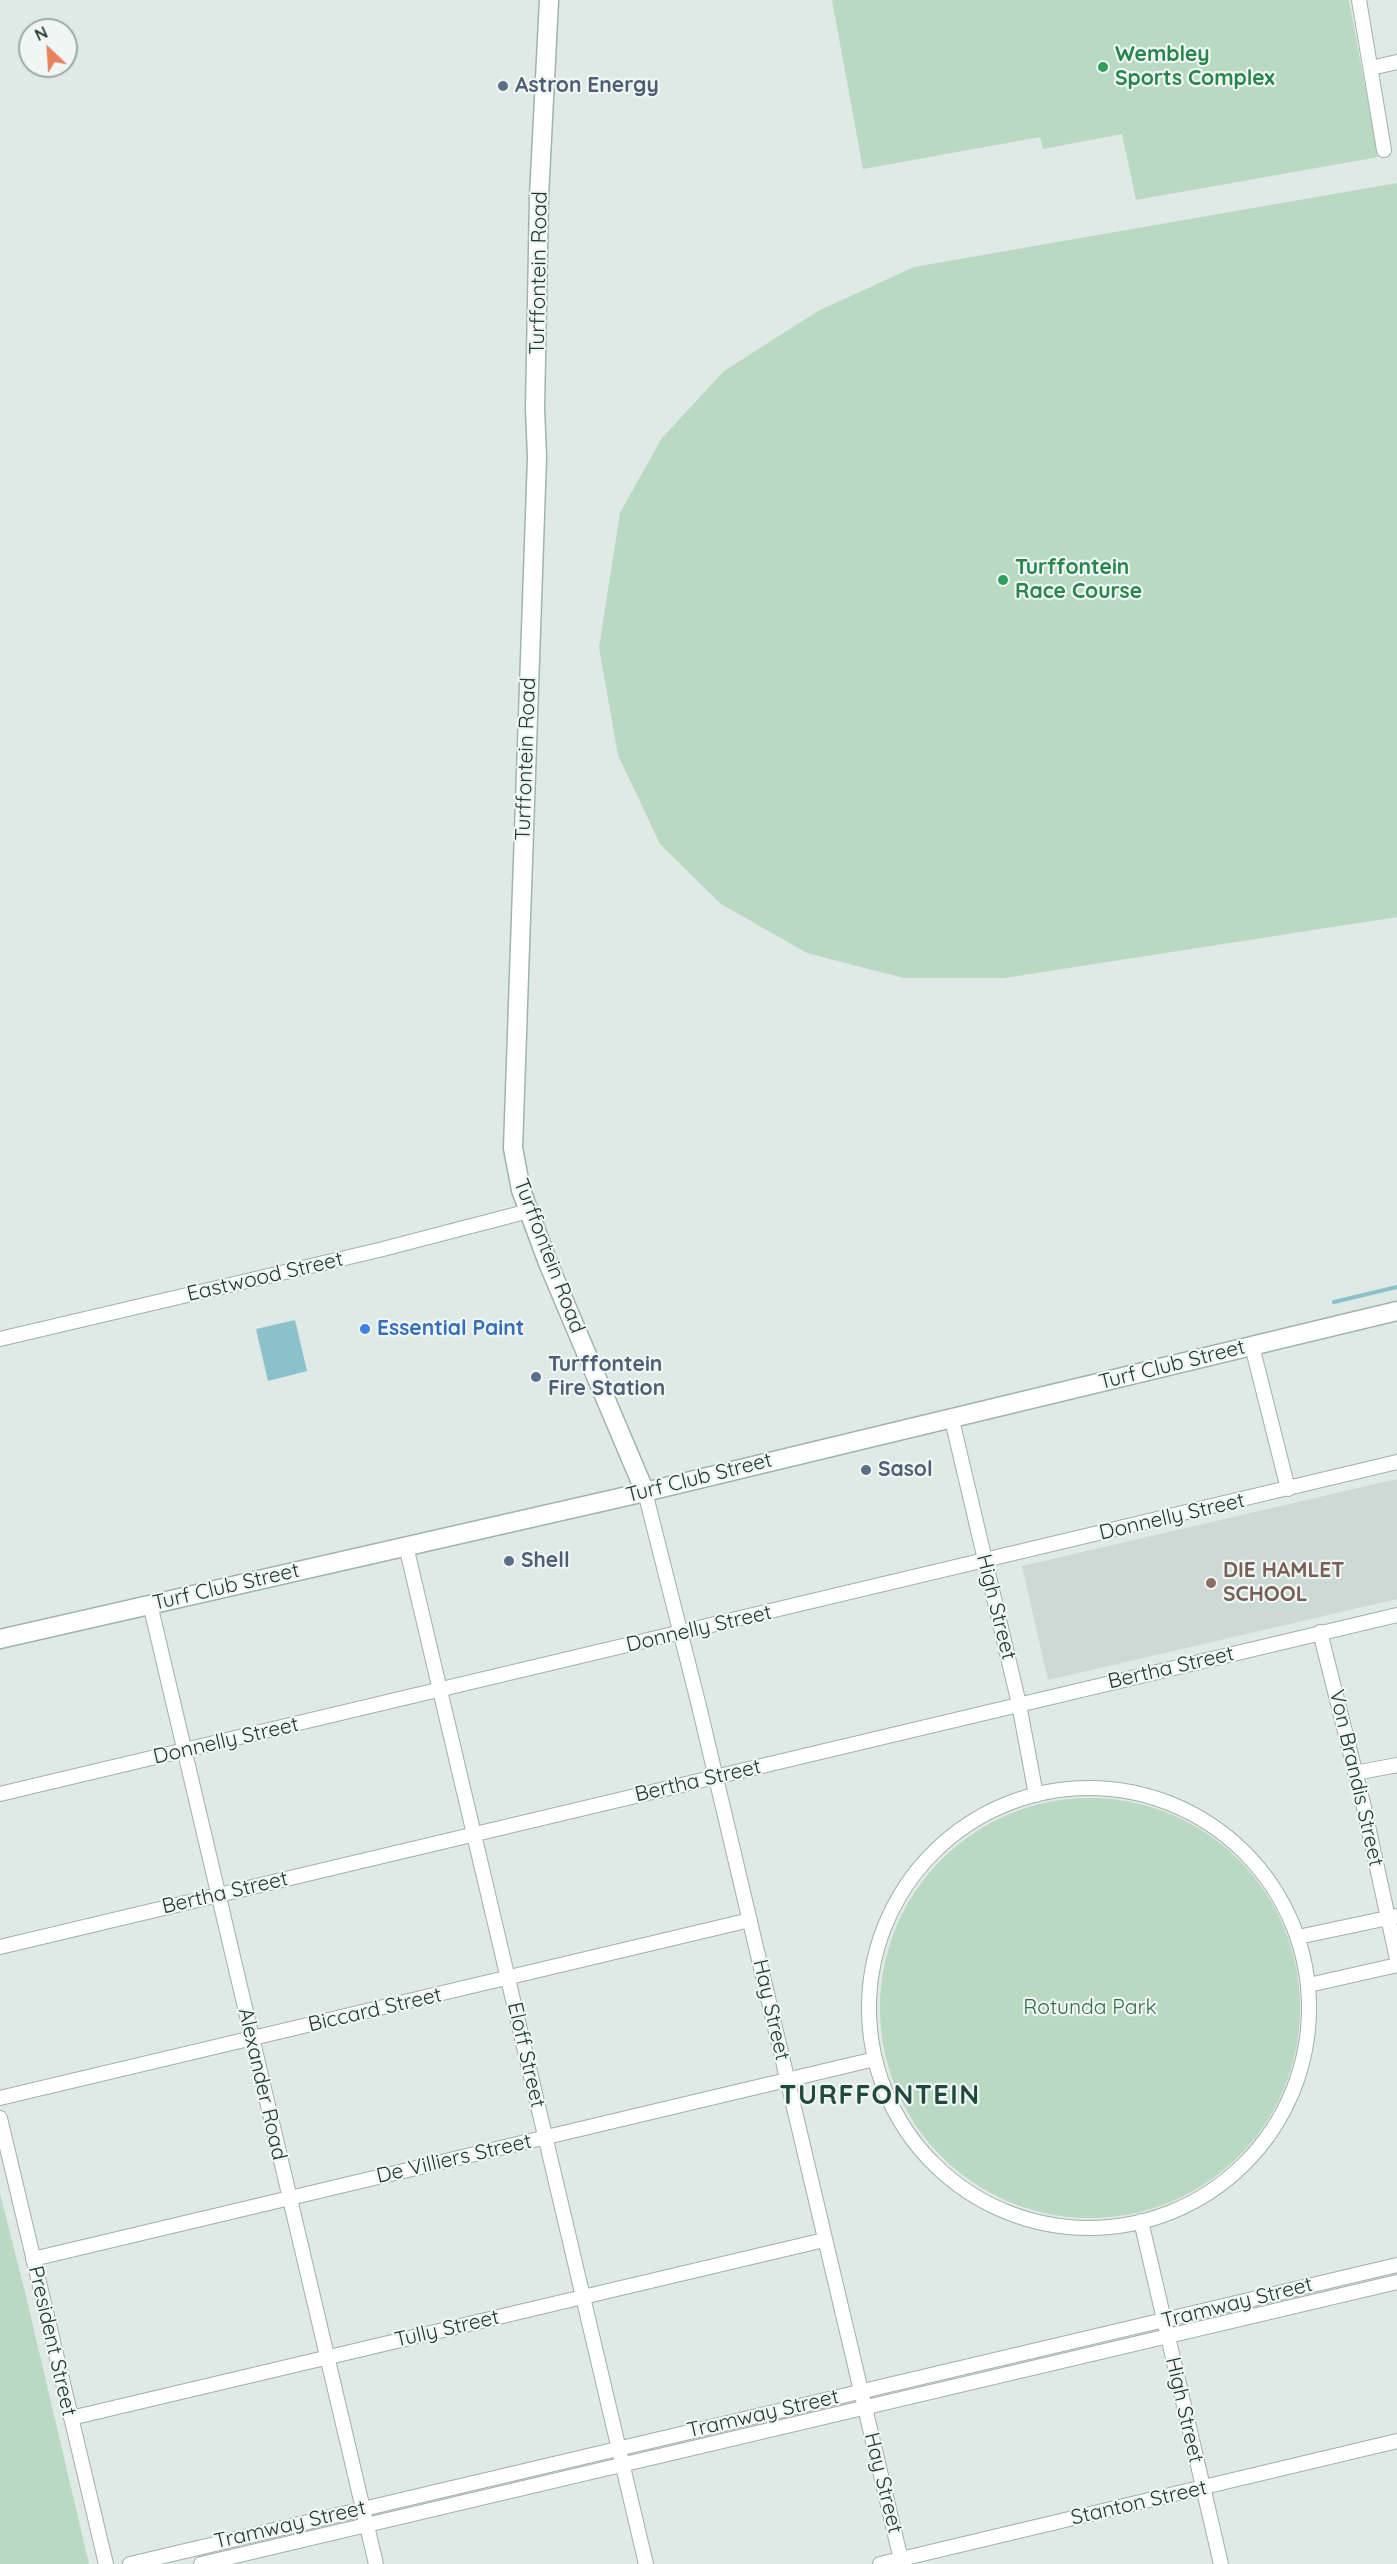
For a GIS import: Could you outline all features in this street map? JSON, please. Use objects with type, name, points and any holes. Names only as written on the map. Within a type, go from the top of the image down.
[{"type":"street","name":"Turffontein Road","points":[[549,0],[539,197],[537,457],[512,1125],[514,1162],[529,1211],[645,1492]]},
{"type":"street","points":[[1359,0],[1384,150]]},
{"type":"street","points":[[1371,68],[1397,62]]},
{"type":"street","name":"Eastwood Street","points":[[0,1339],[379,1250],[529,1211]]},
{"type":"street","name":"Turf Club Street","points":[[0,1639],[952,1420],[1397,1311]]},
{"type":"street","points":[[1252,1346],[1287,1489]]},
{"type":"street","name":"High Street","points":[[952,1420],[1019,1704],[1036,1795]]},
{"type":"street","name":"Donnelly Street","points":[[0,1794],[1397,1462]]},
{"type":"street","name":"Hay Street","points":[[645,1492],[716,1777],[902,2561]]},
{"type":"street","name":"Eloff Street","points":[[406,1546],[646,2564]]},
{"type":"street","name":"Alexander Road","points":[[150,1604],[376,2564]]},
{"type":"street","name":"Bertha Street","points":[[0,1947],[1397,1615]]},
{"type":"street","name":"Von Brandis Street","points":[[1320,1632],[1392,1917],[1397,1959]]},
{"type":"street","points":[[1355,1773],[1397,1765]]},
{"type":"street","points":[[1072,1789],[1118,1790],[1153,1798],[1196,1815],[1226,1835],[1259,1866],[1288,1912],[1298,1937],[1309,1985],[1309,2030],[1292,2095],[1269,2134],[1255,2152],[1222,2183],[1183,2206],[1141,2221],[1092,2228],[1042,2223],[1003,2210],[974,2195],[935,2165],[904,2127],[891,2105],[875,2059],[870,2023],[873,1969],[882,1935],[906,1887],[929,1858],[956,1834],[994,1810],[1036,1795],[1072,1789]]},
{"type":"street","points":[[1298,1937],[1392,1917]]},
{"type":"street","name":"Biccard Street","points":[[0,2098],[750,1920]]},
{"type":"street","points":[[1309,1985],[1397,1965]]},
{"type":"street","name":"De Villiers Street","points":[[33,2259],[875,2059]]},
{"type":"street","name":"President Street","points":[[0,2118],[106,2564]]},
{"type":"street","name":"High Street","points":[[1141,2221],[1221,2564]]},
{"type":"street","name":"Tully Street","points":[[70,2418],[824,2240]]},
{"type":"street","name":"Tramway Street","points":[[130,2564],[1397,2265]]},
{"type":"street","name":"Tramway Street","points":[[201,2564],[1397,2282]]},
{"type":"street","points":[[1314,2284],[1317,2301]]},
{"type":"street","points":[[1255,2298],[1260,2314]]},
{"type":"street","points":[[1019,2354],[1023,2370]]},
{"type":"street","points":[[742,2418],[747,2435]]},
{"type":"street","name":"Stanton Street","points":[[880,2564],[902,2561],[1397,2441]]},
{"type":"street","points":[[234,2538],[237,2555]]},
{"type":"shaded area","name":"DIE HAMLET SCHOOL","points":[[1397,1479],[1397,1599],[1048,1680],[1022,1566]]},
{"type":"green space","name":"Wembley Sports Complex","points":[[832,0],[1349,0],[1378,157],[1136,200],[1122,134],[1043,149],[1040,137],[863,169]]},
{"type":"green space","name":"Turffontein Race Course","points":[[1397,183],[1397,917],[1004,978],[904,978],[807,953],[721,904],[660,844],[618,755],[599,648],[620,513],[662,438],[724,371],[818,311],[914,267]]},
{"type":"green space","name":"Rotunda Park","points":[[1090,1798],[1131,1802],[1170,1814],[1207,1833],[1239,1859],[1265,1891],[1284,1928],[1296,1967],[1300,2008],[1296,2049],[1284,2088],[1265,2125],[1239,2157],[1207,2183],[1170,2202],[1131,2214],[1090,2218],[1049,2214],[1010,2202],[973,2183],[941,2157],[915,2125],[896,2088],[884,2049],[880,2008],[884,1967],[896,1928],[915,1891],[941,1859],[973,1833],[1010,1814],[1049,1802]]},
{"type":"green space","points":[[0,2194],[25,2292],[89,2564],[0,2564]]},
{"type":"water","points":[[295,1320],[307,1371],[268,1381],[256,1329]]},
{"type":"waterway","points":[[1334,1302],[1397,1287]]},
{"type":"place","name":"Wembley Sports Complex","points":[[1103,67]]},
{"type":"place","name":"Astron Energy","points":[[503,86]]},
{"type":"place","name":"Turffontein Race Course","points":[[1003,580]]},
{"type":"place","name":"Essential Paint","points":[[365,1329]]},
{"type":"place","name":"Turffontein Fire Station","points":[[536,1377]]},
{"type":"place","name":"Sasol","points":[[866,1470]]},
{"type":"place","name":"Shell","points":[[509,1561]]},
{"type":"place","name":"DIE HAMLET SCHOOL","points":[[1211,1583]]},
{"type":"district","name":"TURFFONTEIN","points":[[880,2096]]}]
